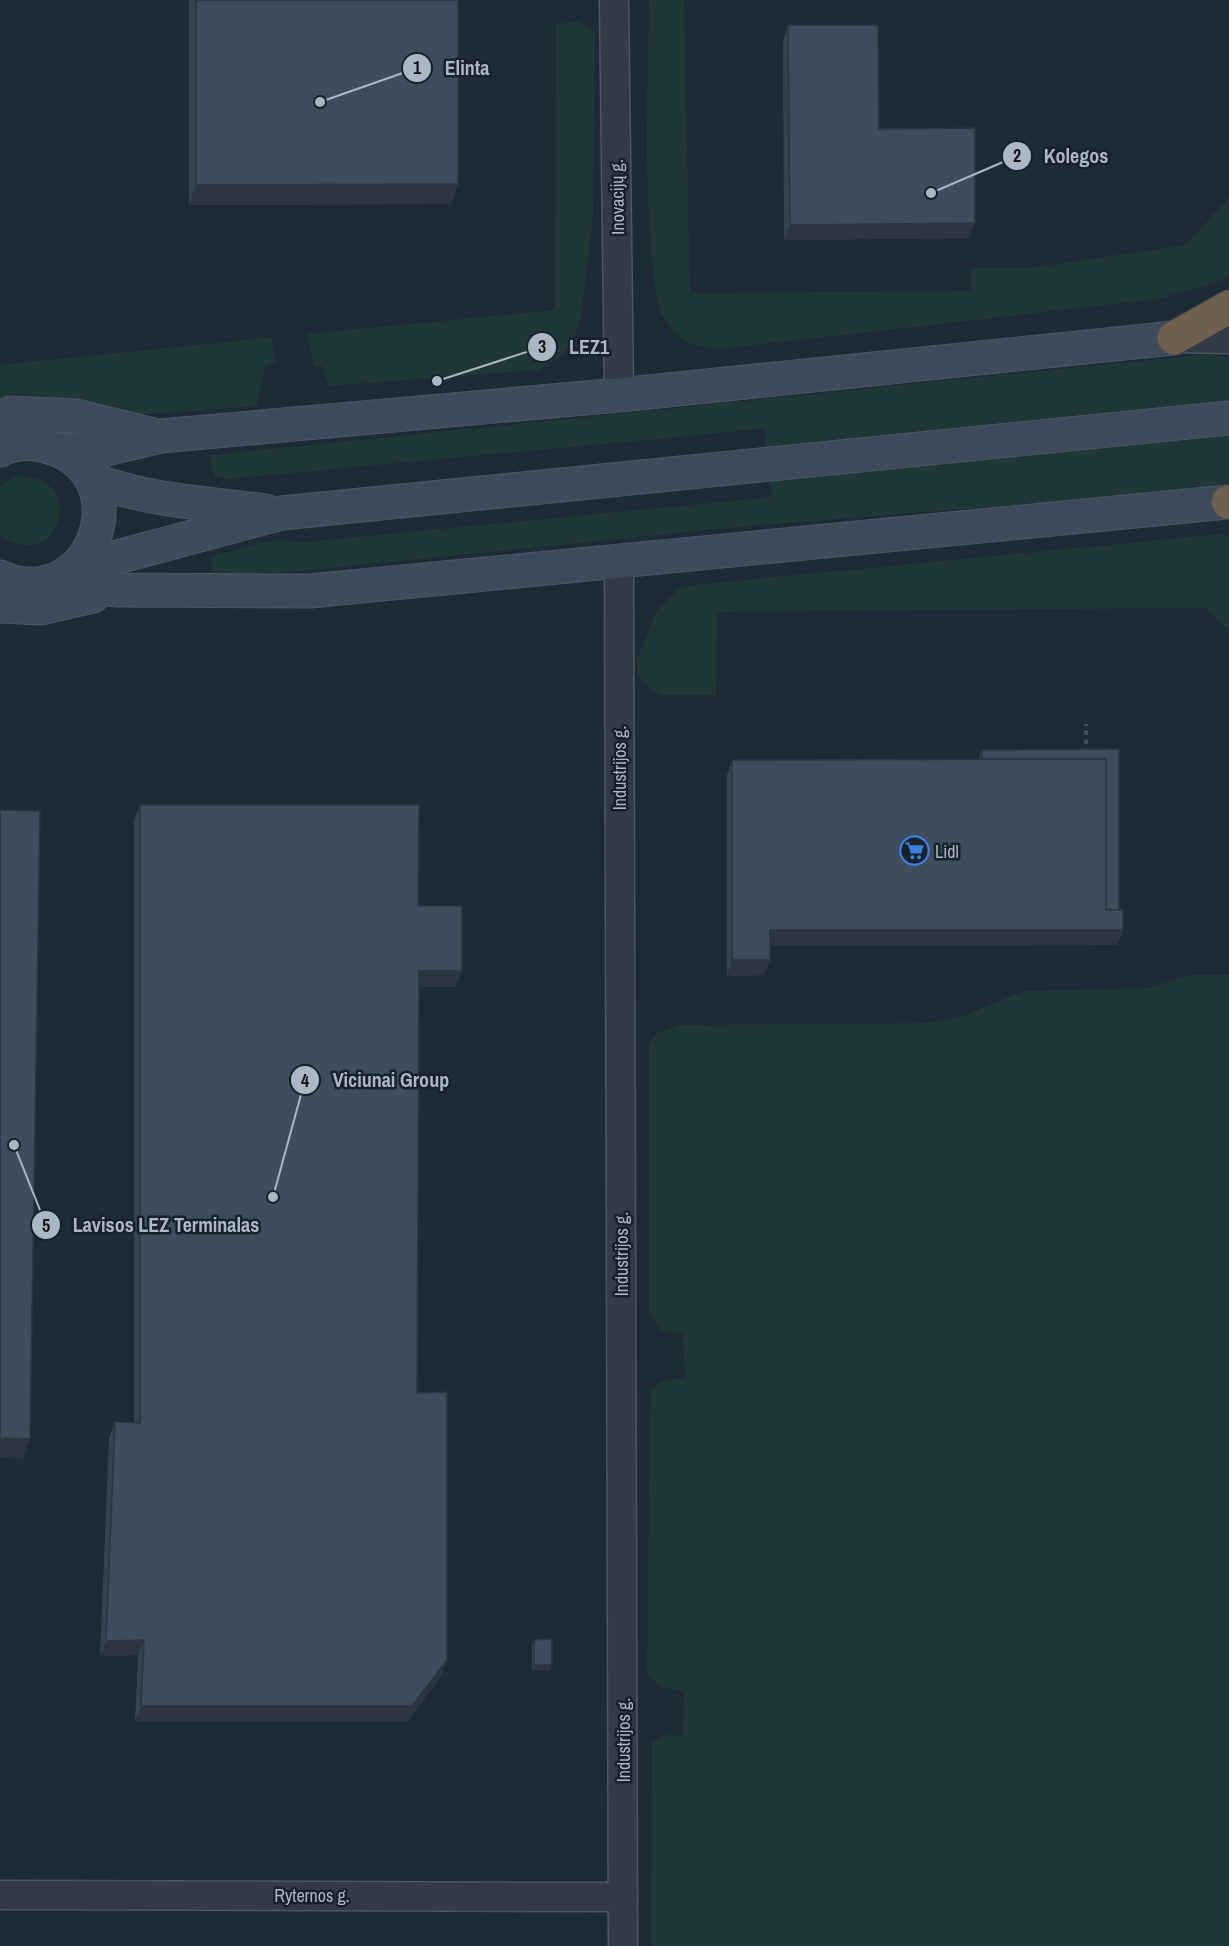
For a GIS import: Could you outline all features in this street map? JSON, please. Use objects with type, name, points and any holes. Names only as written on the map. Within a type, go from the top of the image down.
[{"type":"highway","points":[[1174,338],[1229,307]]},
{"type":"main road","points":[[0,450],[10,445],[37,443],[62,450],[94,452],[161,436],[619,395],[1174,338]]},
{"type":"main road","points":[[0,417],[11,413],[76,416],[161,436]]},
{"type":"main road","points":[[0,577],[17,583],[56,578],[121,556],[282,513],[1229,418]]},
{"type":"main road","points":[[56,578],[87,555],[98,531],[100,504],[92,478],[79,462],[62,450]]},
{"type":"main road","points":[[92,478],[115,489],[154,497],[282,513]]},
{"type":"main road","points":[[56,578],[119,590],[310,591],[1229,502]]},
{"type":"main road","points":[[0,606],[40,608],[119,590]]},
{"type":"street","name":"Inovacijų g.","points":[[614,0],[619,395]]},
{"type":"street","points":[[1174,338],[1229,339]]},
{"type":"street","name":"Industrijos g.","points":[[619,561],[623,1946]]},
{"type":"street","name":"Ryternos g.","points":[[0,1895],[623,1897]]},
{"type":"path","points":[[1086,724],[1086,754]]},
{"type":"green space","points":[[649,0],[684,0],[690,293],[971,291],[971,268],[1029,268],[1185,245],[1229,198],[1229,276],[1223,280],[1160,299],[720,349],[687,342],[675,333],[661,312],[655,287],[647,168]]},
{"type":"green space","points":[[577,22],[588,26],[595,32],[593,216],[581,319],[571,345],[557,359],[538,370],[329,386],[322,366],[314,366],[307,334],[555,310],[556,24]]},
{"type":"green space","points":[[272,337],[275,363],[265,366],[257,406],[138,415],[17,394],[0,400],[0,365]]},
{"type":"green space","points":[[1209,354],[1229,358],[1229,483],[1214,489],[726,528],[300,571],[211,575],[212,556],[276,540],[304,542],[772,497],[765,429],[228,479],[216,477],[212,470],[210,455]]},
{"type":"green space","points":[[19,476],[41,481],[55,492],[60,507],[58,522],[50,535],[37,544],[20,545],[0,535],[0,487],[5,482]]},
{"type":"green space","points":[[1220,534],[1229,536],[1229,630],[1206,608],[717,612],[716,695],[660,695],[639,677],[636,662],[657,610],[678,590],[693,585]]},
{"type":"green space","points":[[1189,975],[1229,975],[1229,1946],[651,1946],[652,1743],[665,1735],[683,1736],[684,1691],[663,1688],[647,1676],[650,1390],[660,1382],[685,1377],[683,1334],[661,1330],[649,1314],[649,1045],[657,1033],[679,1025],[927,1023],[961,1017],[1024,991],[1149,988]]},
{"type":"building","points":[[196,0],[458,0],[458,184],[196,185]]},
{"type":"building","points":[[788,25],[878,25],[879,129],[975,128],[975,223],[790,225]]},
{"type":"building","points":[[1119,749],[1119,910],[1106,910],[1106,759],[982,759],[982,750]]},
{"type":"building","name":"Lidl","points":[[1106,759],[1106,910],[1123,910],[1123,930],[770,930],[770,960],[732,960],[732,760]]},
{"type":"building","points":[[140,805],[419,805],[418,906],[462,906],[462,971],[419,971],[417,1393],[447,1392],[447,1660],[412,1706],[141,1706],[144,1640],[106,1641],[115,1422],[140,1423]]},
{"type":"building","points":[[0,810],[40,811],[30,1439],[0,1438]]},
{"type":"building","points":[[552,1639],[552,1665],[534,1665],[534,1640]]},
{"type":"place","name":"Elinta","points":[[320,102]]},
{"type":"place","name":"Kolegos","points":[[931,193]]},
{"type":"place","name":"LEZ1","points":[[437,381]]},
{"type":"place","name":"Lidl","points":[[914,851]]},
{"type":"place","name":"Lavisos LEZ Terminalas","points":[[14,1145]]},
{"type":"place","name":"Viciunai Group","points":[[273,1197]]}]
